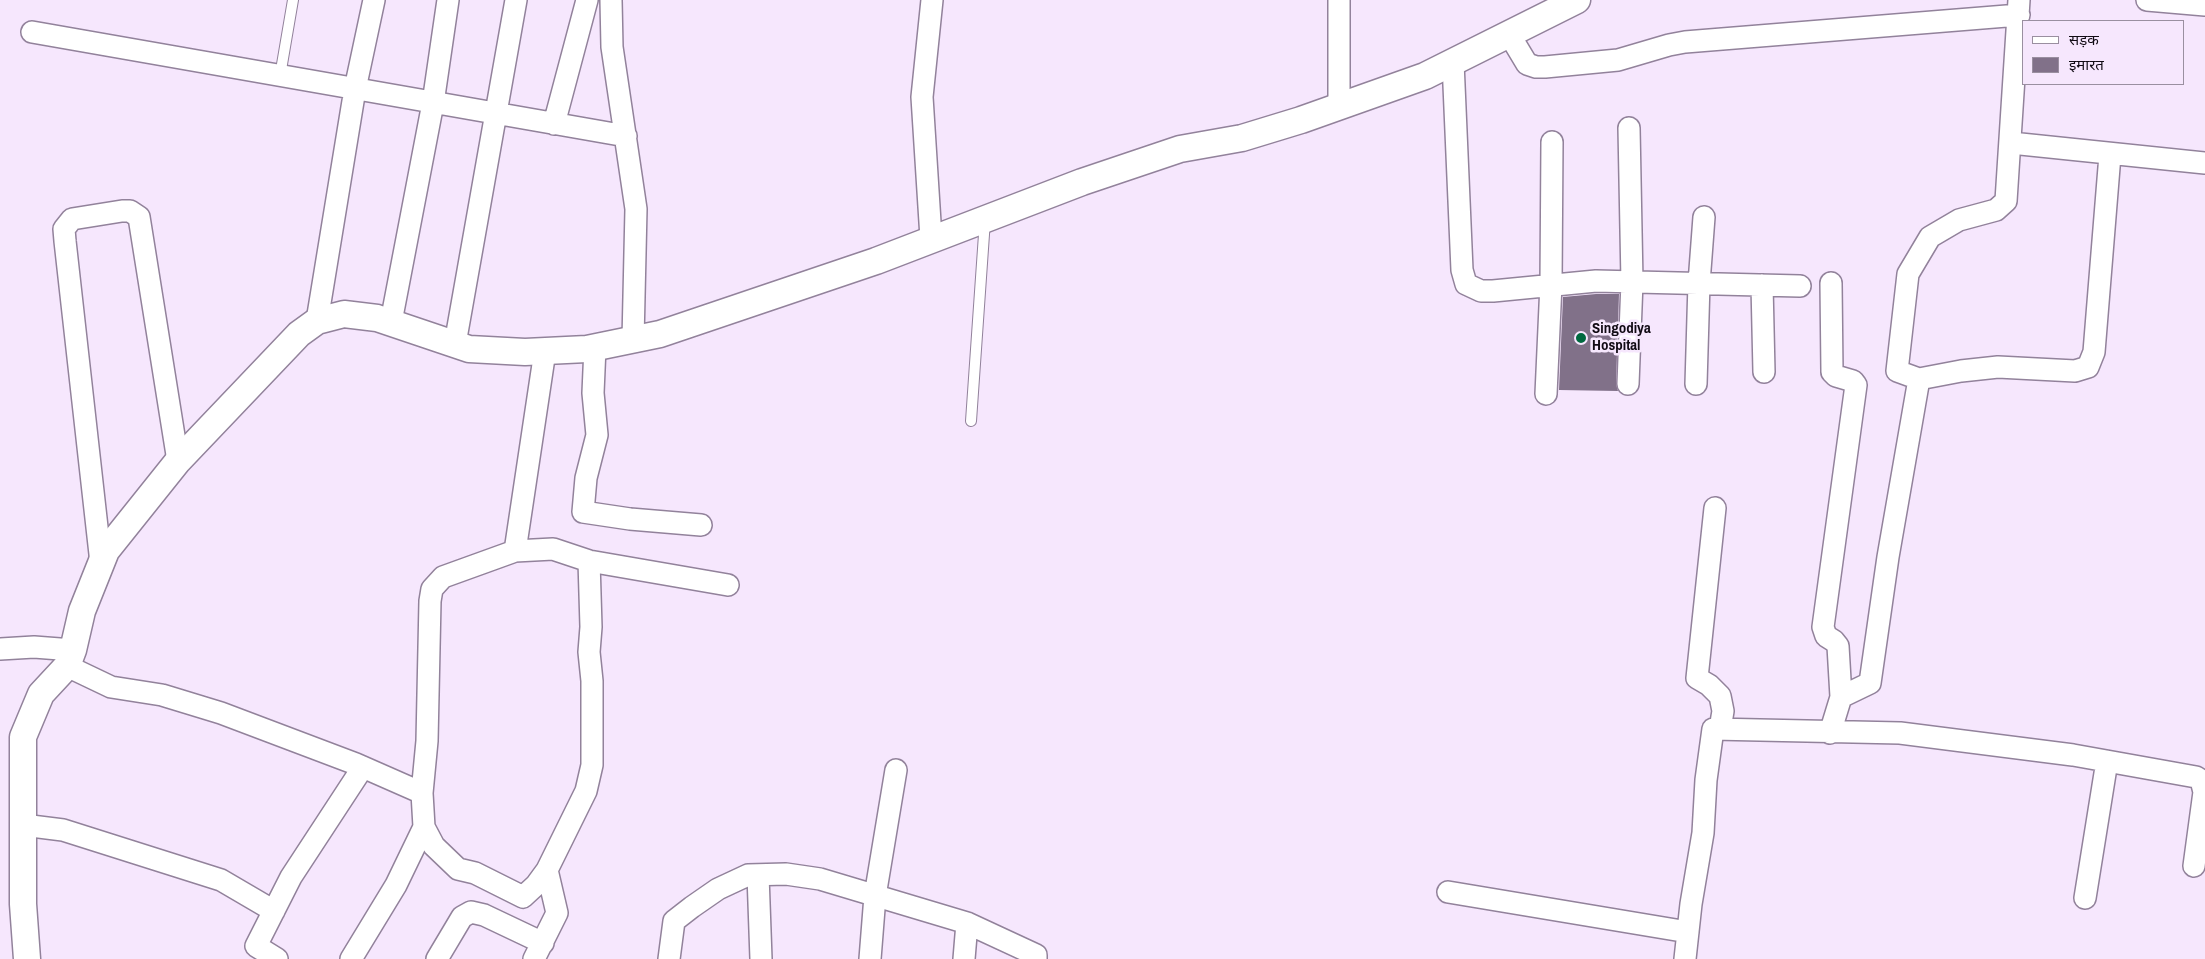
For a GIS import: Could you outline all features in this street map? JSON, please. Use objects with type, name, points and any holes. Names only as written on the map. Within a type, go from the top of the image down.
[{"type":"street","points":[[317,321],[355,89],[374,0]]},
{"type":"street","points":[[390,322],[433,103],[448,0]]},
{"type":"street","points":[[455,344],[516,0]]},
{"type":"street","points":[[554,124],[587,0]]},
{"type":"street","points":[[611,0],[612,47],[636,209],[633,340]]},
{"type":"street","points":[[930,238],[922,97],[932,0]]},
{"type":"street","points":[[1339,0],[1339,107]]},
{"type":"street","points":[[27,959],[23,904],[23,736],[41,694],[70,658],[82,611],[106,551],[178,462],[300,334],[317,321],[344,314],[377,318],[469,349],[545,351],[596,347],[660,334],[876,261],[930,238],[1082,182],[1180,149],[1242,138],[1339,107],[1425,76],[1577,0]]},
{"type":"street","points":[[2147,0],[2205,5]]},
{"type":"street","points":[[1509,34],[1527,64],[1545,67],[1618,60],[1668,45],[1685,42],[2019,8],[2008,195],[2002,206],[1959,220],[1930,237],[1908,274],[1897,371],[1919,379],[1961,371],[1998,367],[2075,371],[2088,367],[2094,352],[2110,155]]},
{"type":"street","points":[[32,32],[626,136]]},
{"type":"street","points":[[1453,62],[1463,277],[1466,284],[1481,291],[1596,281],[1800,286]]},
{"type":"street","points":[[1628,384],[1632,282],[1629,128]]},
{"type":"street","points":[[1546,394],[1551,284],[1552,142]]},
{"type":"street","points":[[2011,143],[2110,155],[2205,163]]},
{"type":"street","points":[[101,563],[65,241],[64,229],[72,219],[122,211],[130,211],[139,217],[178,462]]},
{"type":"street","points":[[1696,384],[1698,283],[1704,216]]},
{"type":"street","points":[[1830,733],[1841,697],[1838,646],[1826,636],[1823,627],[1856,385],[1853,381],[1836,376],[1832,372],[1831,283]]},
{"type":"street","points":[[1762,285],[1764,372]]},
{"type":"street","points":[[596,347],[593,393],[597,435],[586,478],[583,512],[630,519],[701,525]]},
{"type":"street","points":[[515,551],[545,351]]},
{"type":"street","points":[[1841,697],[1870,683],[1888,557],[1919,379]]},
{"type":"street","points":[[1715,508],[1698,678],[1709,685],[1720,696],[1723,711],[1720,730]]},
{"type":"street","points":[[589,561],[592,765],[586,791],[547,870],[536,885],[523,897],[475,872],[458,868],[434,846],[424,827],[422,793],[427,740],[432,589],[443,577],[515,551],[553,549],[589,561],[728,585]]},
{"type":"street","points":[[0,649],[34,647],[70,658],[111,687],[162,695],[221,713],[363,767],[422,793]]},
{"type":"street","points":[[1685,959],[1704,833],[1706,780],[1713,730],[1900,733],[2107,761],[2196,777],[2201,780],[2204,792],[2194,866]]},
{"type":"street","points":[[2085,898],[2107,761]]},
{"type":"street","points":[[277,959],[256,946],[291,877],[363,767]]},
{"type":"street","points":[[870,959],[875,896],[896,770]]},
{"type":"street","points":[[23,825],[63,830],[221,880],[274,911]]},
{"type":"street","points":[[351,959],[396,885],[424,827]]},
{"type":"street","points":[[437,959],[462,917],[471,912],[484,916],[538,951],[557,913],[547,870]]},
{"type":"street","points":[[669,959],[674,921],[718,889],[748,875],[786,874],[820,879],[967,924],[1036,955],[1036,959]]},
{"type":"street","points":[[758,875],[760,959]]},
{"type":"street","points":[[1448,892],[1688,932]]},
{"type":"street","points":[[964,959],[967,924]]},
{"type":"lane","points":[[280,76],[293,0]]},
{"type":"lane","points":[[971,421],[985,218]]},
{"type":"building","points":[[1619,294],[1616,384],[1618,391],[1559,390],[1563,297]]},
{"type":"place","name":"Singodiya Hospital","points":[[1581,338]]}]
